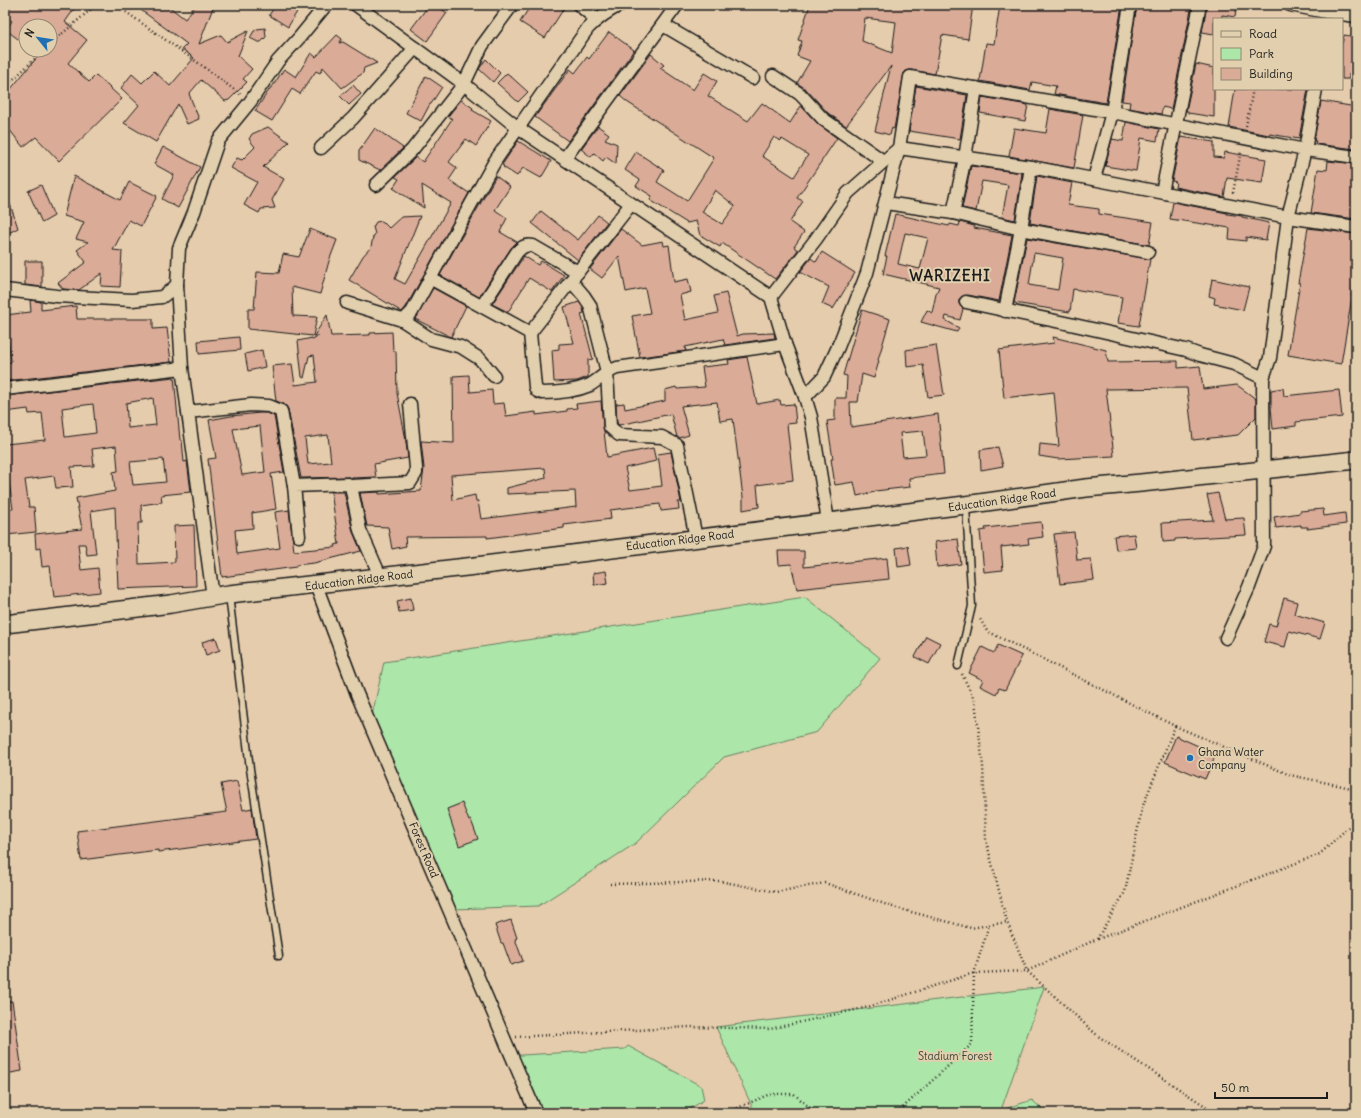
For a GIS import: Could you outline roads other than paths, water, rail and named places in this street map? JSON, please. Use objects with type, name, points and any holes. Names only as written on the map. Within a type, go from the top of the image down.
[{"type":"street","points":[[221,596],[188,412],[182,368],[177,285],[179,248],[194,212],[218,141],[250,102],[278,61],[326,5]]},
{"type":"street","points":[[356,5],[464,84],[518,128],[771,297],[785,344],[805,397],[814,432],[828,521]]},
{"type":"street","points":[[376,185],[412,150],[464,84],[482,46],[512,5]]},
{"type":"street","points":[[579,5],[597,20]]},
{"type":"street","points":[[402,320],[412,312],[496,161],[518,128],[588,28],[609,10],[620,5]]},
{"type":"street","points":[[565,158],[677,5]]},
{"type":"street","points":[[1094,179],[1112,112],[1130,5]]},
{"type":"street","points":[[1162,192],[1200,5]]},
{"type":"street","points":[[1290,5],[1325,16],[1356,16]]},
{"type":"street","points":[[663,25],[753,78]]},
{"type":"street","points":[[321,148],[353,118],[415,48]]},
{"type":"street","points":[[773,76],[800,94],[823,119],[883,161]]},
{"type":"street","points":[[805,397],[824,377],[867,273],[899,148],[910,77],[1112,112],[1305,150],[1356,157]]},
{"type":"street","points":[[953,213],[965,158],[976,88]]},
{"type":"street","points":[[1226,638],[1249,587],[1264,546],[1263,378],[1270,358],[1288,216],[1305,150],[1316,90]]},
{"type":"street","points":[[771,297],[816,239],[848,193],[899,148],[1031,167],[1288,216],[1356,227]]},
{"type":"street","points":[[1005,311],[1031,167]]},
{"type":"street","points":[[886,203],[953,213],[1021,229],[1148,252]]},
{"type":"street","points":[[631,204],[530,333],[535,387],[538,391],[547,393],[580,389],[591,384],[607,372],[617,368],[785,344]]},
{"type":"street","points":[[482,306],[517,252],[524,246],[533,246],[575,276],[590,305],[607,372],[610,427],[619,434],[662,437],[677,445],[696,538]]},
{"type":"street","points":[[430,278],[530,333]]},
{"type":"street","points":[[5,290],[57,296],[132,300],[162,297],[177,285]]},
{"type":"street","points":[[347,302],[402,320],[432,339],[461,347],[480,359],[494,376]]},
{"type":"street","points":[[966,302],[1186,350],[1234,364],[1263,378]]},
{"type":"street","points":[[5,389],[182,368]]},
{"type":"street","points":[[294,486],[348,484],[351,486],[410,483],[416,473],[410,404]]},
{"type":"street","points":[[188,412],[251,405],[269,406],[281,411],[294,486],[299,536]]},
{"type":"street","name":"Education Ridge Road","points":[[5,624],[171,604],[221,596],[381,578],[965,505],[1113,485],[1141,484],[1356,460]]},
{"type":"street","points":[[351,486],[360,530],[381,578]]},
{"type":"street","name":"Forest Road","points":[[316,585],[357,694],[536,1113]]},
{"type":"lane","points":[[958,666],[972,606],[965,505]]},
{"type":"lane","points":[[221,596],[279,956]]},
{"type":"place","name":"Ghana Water Company","points":[[1190,758]]},
{"type":"district","name":"WARIZEHI","points":[[950,275]]},
{"type":"park label","name":"Stadium Forest","points":[[955,1056]]}]
